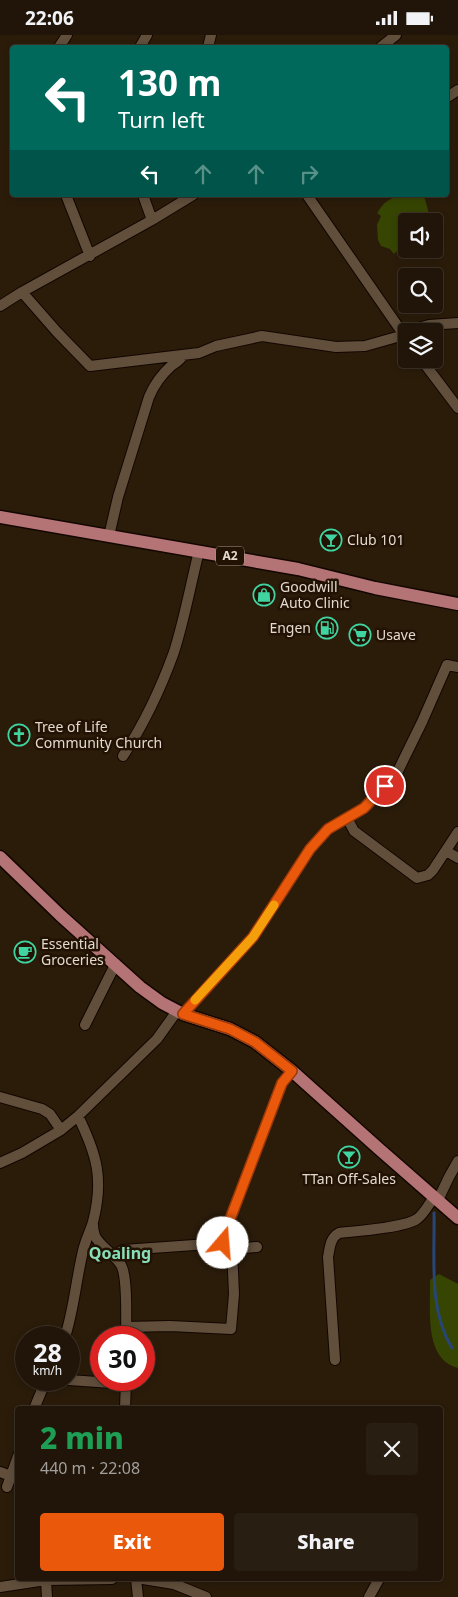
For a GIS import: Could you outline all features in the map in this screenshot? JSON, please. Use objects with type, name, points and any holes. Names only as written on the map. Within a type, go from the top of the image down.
[{"type":"main road","name":"A2","points":[[0,517],[298,569],[375,588],[458,604]]},
{"type":"main road","points":[[0,857],[60,915],[140,987],[180,1013],[230,1029],[255,1042],[292,1071],[458,1218]]},
{"type":"street","points":[[384,45],[396,35]]},
{"type":"street","points":[[67,197],[90,256]]},
{"type":"street","points":[[144,197],[152,220]]},
{"type":"street","points":[[0,306],[190,197]]},
{"type":"street","points":[[312,197],[398,326]]},
{"type":"street","points":[[22,292],[90,366],[199,353],[262,336],[336,347],[365,346],[398,337]]},
{"type":"street","points":[[443,324],[458,323]]},
{"type":"street","points":[[109,536],[118,497],[154,384],[183,355]]},
{"type":"street","points":[[428,368],[458,407]]},
{"type":"street","points":[[123,756],[148,713],[174,652],[199,551]]},
{"type":"street","points":[[0,1163],[22,1153],[60,1130],[78,1116],[157,1039],[253,937],[310,849],[328,829],[364,808],[396,775],[447,665],[458,667]]},
{"type":"street","points":[[347,818],[354,831],[417,879],[428,875],[458,832]]},
{"type":"street","points":[[446,851],[458,858]]},
{"type":"street","points":[[85,1025],[115,965]]},
{"type":"street","points":[[223,1243],[241,1186],[282,1083],[292,1071]]},
{"type":"street","points":[[0,1097],[42,1109],[50,1114],[60,1130]]},
{"type":"street","points":[[69,1326],[73,1314],[83,1249],[92,1224],[99,1186],[98,1164],[78,1116]]},
{"type":"street","points":[[335,1360],[328,1257],[330,1243],[334,1236],[339,1233],[410,1222],[418,1218],[436,1199],[458,1161]]},
{"type":"street","points":[[92,1224],[95,1236],[114,1255],[122,1267],[125,1280],[126,1326]]},
{"type":"street","points":[[114,1255],[123,1250],[223,1243],[232,1249],[257,1247]]},
{"type":"street","points":[[155,1328],[170,1326],[231,1329],[234,1294],[232,1249]]},
{"type":"street","points":[[35,1406],[41,1391]]},
{"type":"street","points":[[124,1406],[125,1391]]},
{"type":"street","points":[[8,1487],[15,1465]]},
{"type":"street","points":[[0,1472],[11,1476]]},
{"type":"street","points":[[0,1587],[39,1581]]},
{"type":"street","points":[[46,1581],[47,1597]]},
{"type":"street","points":[[136,1581],[138,1597]]},
{"type":"street","points":[[155,1581],[174,1584],[206,1597]]},
{"type":"street","points":[[369,1597],[378,1581]]},
{"type":"green space","points":[[396,197],[422,197],[425,199],[429,213],[398,213],[398,250],[394,254],[390,249],[381,246],[378,240],[377,225],[381,216],[377,213],[386,202]]},
{"type":"green space","points":[[439,1274],[458,1284],[458,1368],[447,1363],[439,1355],[431,1331],[430,1280]]},
{"type":"waterway","points":[[434,1213],[434,1283],[436,1300],[444,1333],[452,1348]]},
{"type":"slow traffic","points":[[195,1000],[253,937],[274,905]]},
{"type":"place","name":"Club 101","points":[[331,540]]},
{"type":"place","name":"Goodwill Auto Clinic","points":[[264,595]]},
{"type":"place","name":"Engen","points":[[327,628]]},
{"type":"place","name":"Usave","points":[[360,635]]},
{"type":"place","name":"Tree of Life Community Church","points":[[19,735]]},
{"type":"place","name":"Essential Groceries","points":[[25,952]]},
{"type":"place","name":"TTan Off-Sales","points":[[349,1157]]},
{"type":"district","name":"Qoaling","points":[[120,1253]]},
{"type":"route","points":[[223,1243],[241,1186],[282,1083],[292,1071],[255,1042],[230,1029],[183,1014],[253,937],[310,849],[328,829],[364,808],[385,786]]}]
